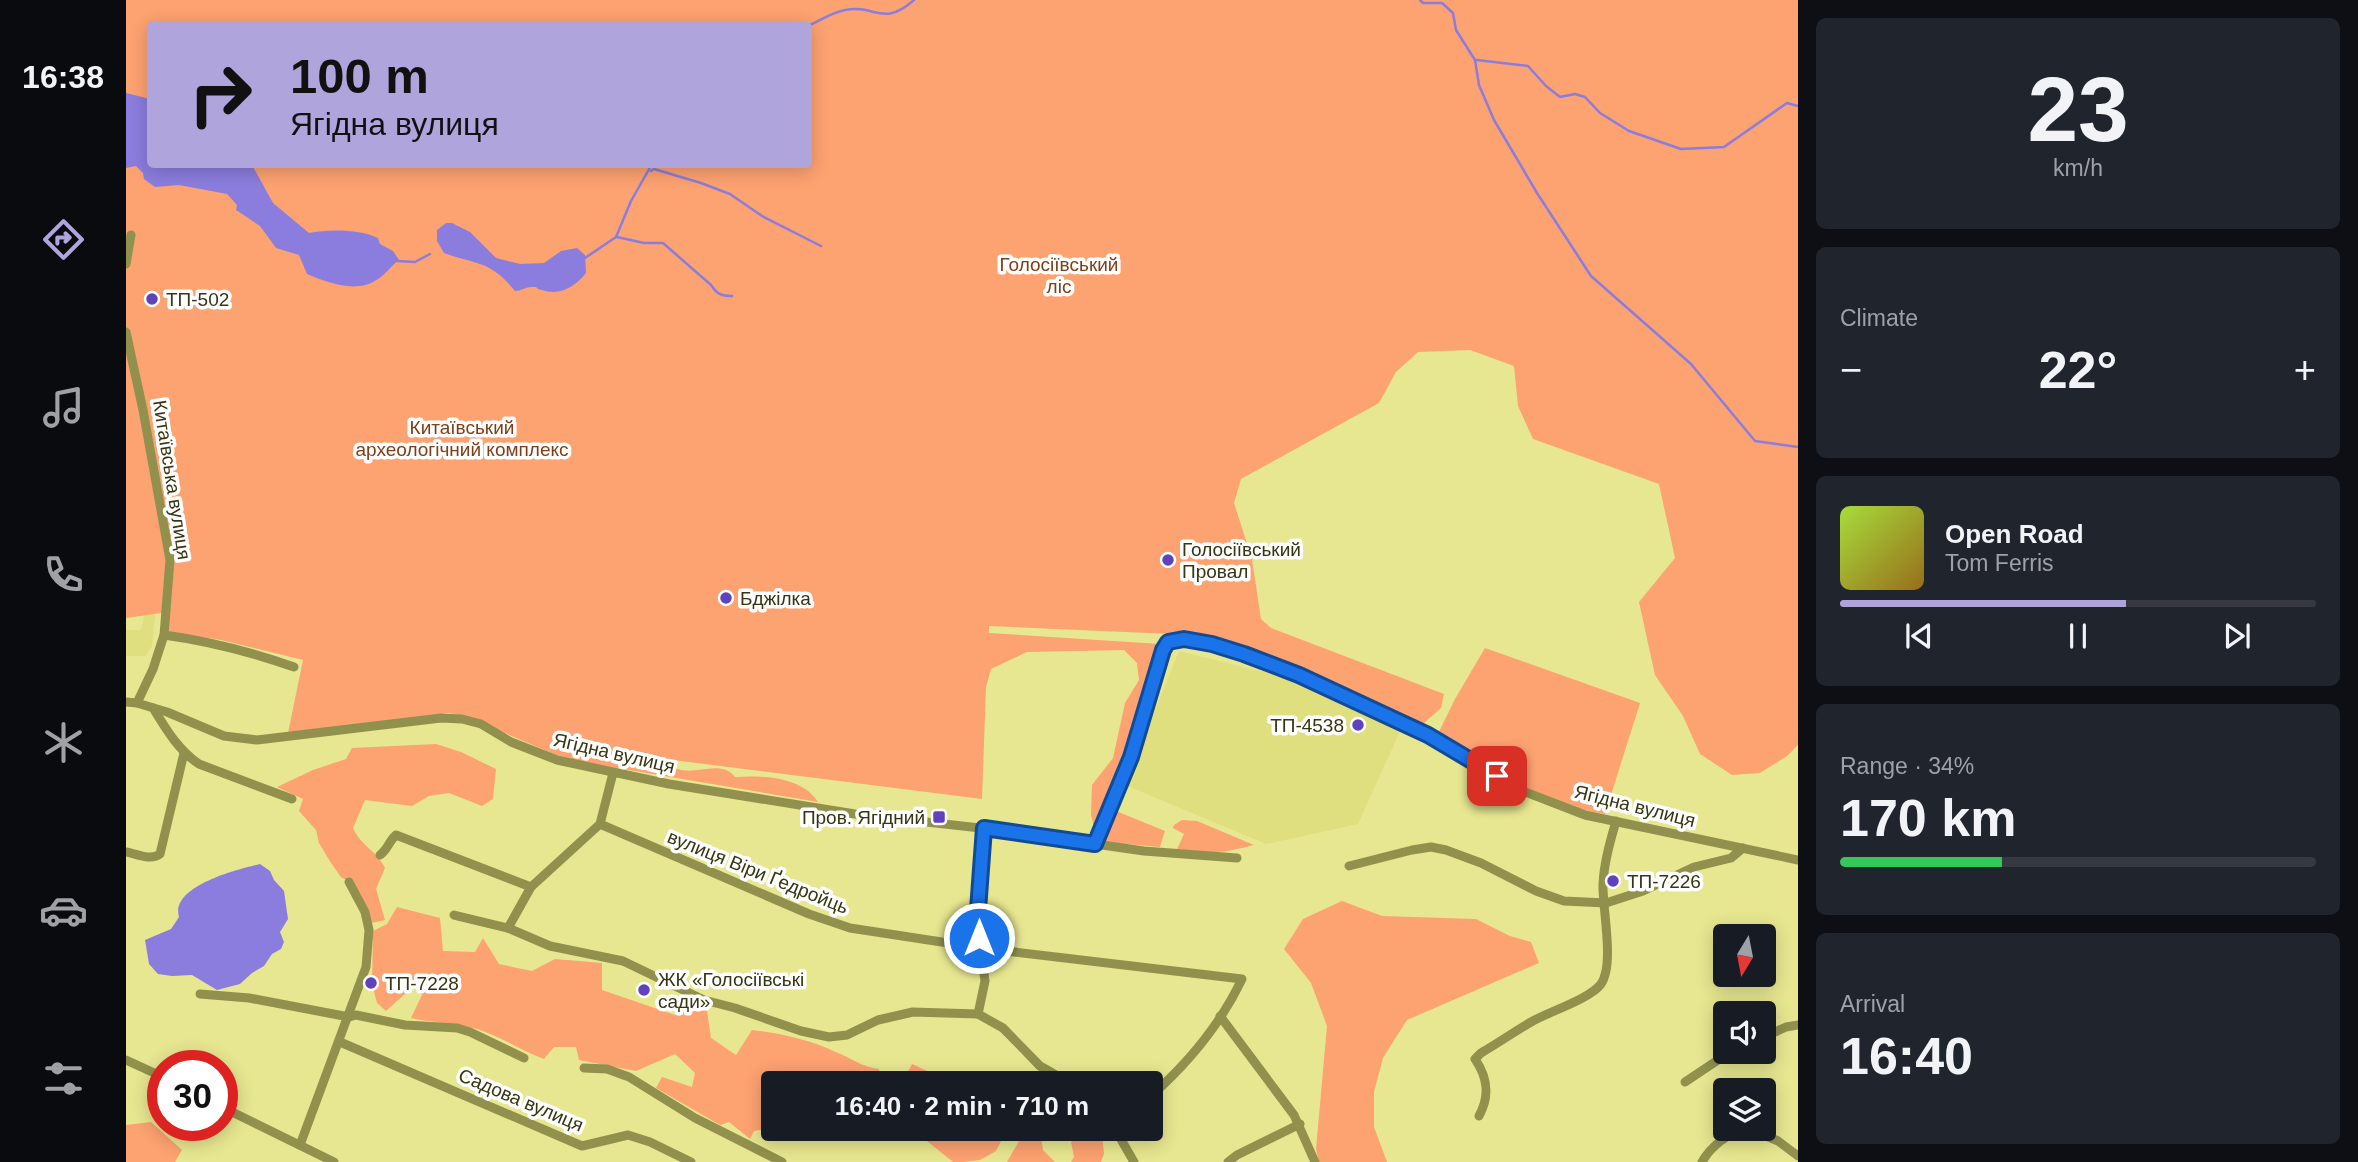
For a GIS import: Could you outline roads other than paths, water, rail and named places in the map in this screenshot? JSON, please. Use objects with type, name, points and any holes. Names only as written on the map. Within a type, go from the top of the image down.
[{"type":"street","points":[[126,264],[131,235]]},
{"type":"street","name":"Китаївська вулиця","points":[[126,332],[170,561],[164,635],[153,669],[137,703]]},
{"type":"street","points":[[164,635],[208,641],[293,667]]},
{"type":"street","name":"Ягідна вулиця","points":[[1095,844],[1131,757],[1163,650],[1168,642],[1184,639],[1244,654],[1299,675],[1428,735],[1520,790],[1585,815],[1798,860]]},
{"type":"street","points":[[126,702],[137,703]]},
{"type":"street","name":"Ягідна вулиця","points":[[137,703],[209,732],[257,740],[441,718],[462,719],[481,724],[511,742],[557,761],[669,784],[843,812],[984,828],[1144,851],[1237,858]]},
{"type":"street","points":[[153,708],[184,753],[199,764],[292,799]]},
{"type":"street","points":[[126,852],[155,858],[160,854],[184,753]]},
{"type":"street","points":[[508,928],[531,887],[600,824],[613,773]]},
{"type":"street","points":[[1479,1116],[1487,1095],[1482,1070],[1475,1059],[1480,1053],[1601,985],[1606,974],[1607,956],[1603,885],[1605,862],[1616,821]]},
{"type":"street","name":"вулиця Віри Ґедройць","points":[[600,824],[655,850],[850,928],[981,948],[1242,979],[1220,1016]]},
{"type":"street","points":[[978,1014],[985,981],[978,910],[984,828]]},
{"type":"street","points":[[380,855],[396,835],[531,887]]},
{"type":"street","points":[[1349,866],[1412,850],[1446,850],[1482,863],[1536,891],[1564,901],[1606,903],[1643,891],[1694,867],[1731,858],[1743,848]]},
{"type":"street","points":[[300,1145],[366,967],[369,930],[365,912],[349,881]]},
{"type":"street","points":[[454,915],[508,928],[550,946],[623,961],[693,996],[801,1031],[829,1037],[847,1035],[878,1020],[913,1012],[978,1014],[1003,1028],[1040,1066],[1049,1071]]},
{"type":"street","points":[[200,993],[249,998],[405,1025],[457,1028],[524,1058]]},
{"type":"street","points":[[1163,1084],[1184,1062],[1220,1016],[1300,1124],[1315,1162]]},
{"type":"street","points":[[1776,1032],[1798,1025]]},
{"type":"street","name":"Садова вулиця","points":[[340,1042],[582,1146],[628,1135],[650,1142],[691,1162]]},
{"type":"street","points":[[126,1060],[147,1070]]},
{"type":"street","points":[[1685,1082],[1713,1063]]},
{"type":"street","points":[[584,1068],[607,1069],[629,1077],[695,1118],[782,1162]]},
{"type":"street","points":[[238,1115],[334,1162]]},
{"type":"street","points":[[1228,1162],[1255,1145],[1300,1124]]},
{"type":"street","points":[[1122,1141],[1134,1162]]},
{"type":"street","points":[[1702,1162],[1722,1141]]},
{"type":"street","points":[[1776,1141],[1798,1156]]},
{"type":"waterway","points":[[812,24],[845,10],[894,13],[914,0]]},
{"type":"waterway","points":[[1420,0],[1423,3],[1442,3],[1453,13],[1456,30],[1475,60],[1479,85],[1494,120],[1591,276],[1691,364],[1755,441],[1798,447]]},
{"type":"waterway","points":[[1477,60],[1528,66],[1560,97],[1575,94],[1585,97],[1600,113],[1629,131],[1681,149],[1724,147],[1787,103],[1798,106]]},
{"type":"waterway","points":[[585,258],[616,237],[631,201],[650,168]]},
{"type":"waterway","points":[[651,171],[654,169],[730,194],[762,216],[821,246]]},
{"type":"waterway","points":[[617,237],[644,243],[663,243],[717,292],[732,296]]},
{"type":"waterway","points":[[397,261],[415,262],[430,254]]},
{"type":"place","name":"ТП-502","points":[[152,299]]},
{"type":"place","name":"Голосіївський Провал","points":[[1168,560]]},
{"type":"place","name":"Бджілка","points":[[726,598]]},
{"type":"place","name":"ТП-4538","points":[[1358,725]]},
{"type":"place","name":"Пров. Ягідний","points":[[939,817]]},
{"type":"place","name":"ТП-7226","points":[[1613,881]]},
{"type":"place","name":"ТП-7228","points":[[371,983]]},
{"type":"place","name":"ЖК «Голосіївські сади»","points":[[644,990]]},
{"type":"park label","name":"Голосіївський ліс","points":[[1059,275]]},
{"type":"park label","name":"Китаївський археологічний комплекс","points":[[462,438]]}]
